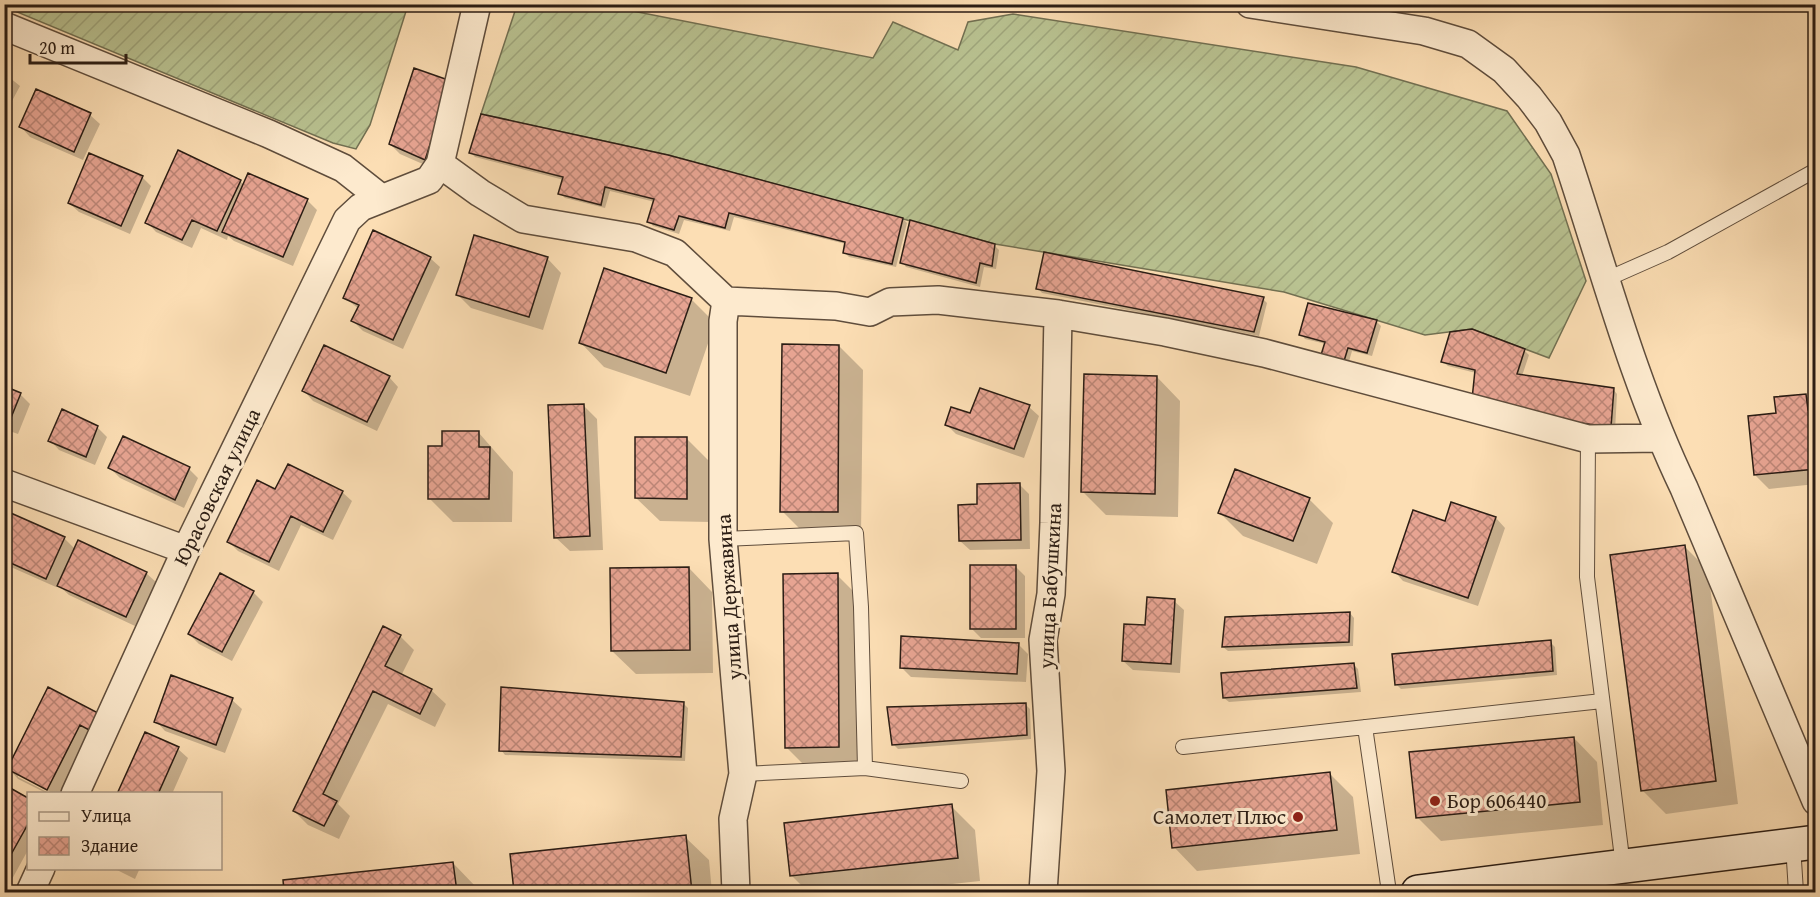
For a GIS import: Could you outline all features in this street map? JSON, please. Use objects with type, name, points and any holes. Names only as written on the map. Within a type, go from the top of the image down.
[{"type":"main road","points":[[1418,892],[1804,843]]},
{"type":"street","points":[[477,4],[440,164],[480,193],[523,219],[636,238],[675,253],[726,301],[836,306],[870,312],[890,302],[938,300],[1058,314],[1165,332],[1264,353],[1588,439],[1660,438]]},
{"type":"street","points":[[1251,4],[1424,30],[1468,45],[1504,70],[1548,122],[1566,154],[1660,438],[1689,499],[1815,801]]},
{"type":"street","points":[[4,26],[269,134],[343,168],[381,198]]},
{"type":"street","name":"Юрасовская улица","points":[[76,792],[186,550],[347,220],[361,207],[429,180],[440,164]]},
{"type":"street","name":"улица Державина","points":[[726,301],[723,321],[723,538],[743,774],[733,819],[735,892]]},
{"type":"street","name":"улица Бабушкина","points":[[1043,892],[1051,771],[1043,640],[1051,594],[1058,314]]},
{"type":"street","points":[[4,483],[186,550]]},
{"type":"street","points":[[30,892],[40,870]]},
{"type":"lane","points":[[1607,279],[1668,252],[1815,170]]},
{"type":"lane","points":[[1588,439],[1587,577],[1623,866]]},
{"type":"lane","points":[[723,538],[856,533],[861,607],[865,768]]},
{"type":"lane","points":[[1184,747],[1602,701]]},
{"type":"lane","points":[[1365,727],[1389,892]]},
{"type":"lane","points":[[743,774],[865,768],[961,781]]},
{"type":"lane","points":[[1796,892],[1804,843]]},
{"type":"green space","points":[[4,5],[408,5],[370,125],[356,149],[333,143]]},
{"type":"green space","points":[[517,5],[602,5],[873,58],[893,22],[958,50],[968,22],[1013,14],[1356,67],[1507,111],[1551,174],[1586,281],[1549,358],[1472,329],[1425,335],[1284,292],[995,244],[668,155],[481,114]]},
{"type":"building","points":[[414,68],[451,81],[425,160],[389,144]]},
{"type":"building","points":[[4,72],[11,75],[4,89]]},
{"type":"building","points":[[36,89],[91,113],[74,152],[19,127]]},
{"type":"building","points":[[481,114],[668,155],[903,218],[892,264],[843,253],[845,242],[729,213],[725,228],[679,216],[674,230],[647,222],[654,199],[605,187],[601,205],[558,194],[563,177],[469,153]]},
{"type":"building","points":[[178,150],[241,180],[217,231],[192,220],[182,240],[145,223]]},
{"type":"building","points":[[89,153],[143,176],[121,226],[68,203]]},
{"type":"building","points":[[248,173],[308,199],[283,257],[222,232]]},
{"type":"building","points":[[910,220],[995,244],[992,266],[980,263],[976,283],[900,263]]},
{"type":"building","points":[[373,230],[431,257],[393,340],[351,321],[359,305],[343,298]]},
{"type":"building","points":[[474,235],[548,257],[529,317],[456,295]]},
{"type":"building","points":[[1044,252],[1264,297],[1254,332],[1036,289]]},
{"type":"building","points":[[604,268],[692,298],[666,373],[579,343]]},
{"type":"building","points":[[1308,303],[1377,320],[1367,353],[1348,348],[1344,361],[1321,355],[1325,342],[1299,335]]},
{"type":"building","points":[[1472,329],[1525,349],[1517,374],[1614,388],[1611,427],[1471,409],[1475,370],[1441,362],[1450,332]]},
{"type":"building","points":[[782,344],[839,345],[838,512],[780,512]]},
{"type":"building","points":[[324,345],[390,376],[367,422],[302,391]]},
{"type":"building","points":[[1084,374],[1157,376],[1155,494],[1081,492]]},
{"type":"building","points":[[4,386],[21,393],[8,425],[4,424]]},
{"type":"building","points":[[980,388],[1030,405],[1014,449],[945,425],[951,407],[970,413]]},
{"type":"building","points":[[1806,394],[1808,410],[1816,410],[1816,469],[1754,475],[1748,416],[1776,413],[1774,397]]},
{"type":"building","points":[[584,404],[590,536],[554,538],[548,405]]},
{"type":"building","points":[[62,409],[98,426],[86,457],[48,441]]},
{"type":"building","points":[[442,431],[479,431],[479,447],[490,447],[489,499],[428,499],[428,446],[442,446]]},
{"type":"building","points":[[123,436],[190,467],[175,500],[108,468]]},
{"type":"building","points":[[635,437],[687,437],[687,499],[635,498]]},
{"type":"building","points":[[288,464],[343,491],[323,532],[291,516],[269,562],[227,542],[257,480],[275,489]]},
{"type":"building","points":[[1235,469],[1310,498],[1293,541],[1218,513]]},
{"type":"building","points":[[1020,483],[1021,540],[959,541],[958,505],[977,504],[977,484]]},
{"type":"building","points":[[1451,502],[1496,517],[1468,598],[1392,572],[1413,510],[1445,521]]},
{"type":"building","points":[[4,510],[65,537],[46,579],[4,560]]},
{"type":"building","points":[[78,540],[147,572],[126,617],[57,586]]},
{"type":"building","points":[[1685,545],[1716,781],[1641,791],[1610,555]]},
{"type":"building","points":[[970,565],[1016,565],[1016,629],[970,629]]},
{"type":"building","points":[[689,567],[690,650],[611,651],[610,568]]},
{"type":"building","points":[[220,573],[254,591],[222,652],[188,634]]},
{"type":"building","points":[[838,573],[839,747],[785,748],[783,574]]},
{"type":"building","points":[[1147,597],[1175,599],[1171,664],[1122,661],[1124,624],[1145,625]]},
{"type":"building","points":[[1350,612],[1349,642],[1222,647],[1225,617]]},
{"type":"building","points":[[383,626],[401,635],[385,666],[432,689],[420,714],[373,691],[323,794],[337,801],[324,826],[293,811]]},
{"type":"building","points":[[901,636],[1019,643],[1017,674],[900,668]]},
{"type":"building","points":[[1551,640],[1553,671],[1395,685],[1392,654]]},
{"type":"building","points":[[1354,663],[1357,688],[1223,698],[1221,673]]},
{"type":"building","points":[[171,675],[233,698],[216,745],[154,722]]},
{"type":"building","points":[[48,687],[100,714],[91,731],[80,725],[47,790],[7,769]]},
{"type":"building","points":[[501,687],[684,702],[681,757],[499,751]]},
{"type":"building","points":[[1026,703],[1027,735],[892,745],[887,707]]},
{"type":"building","points":[[145,732],[179,747],[159,792],[118,792]]},
{"type":"building","points":[[1574,737],[1580,802],[1416,818],[1409,752]]},
{"type":"building","points":[[1330,772],[1337,830],[1172,848],[1166,790]]},
{"type":"building","points":[[5,785],[27,797],[27,826],[4,867]]},
{"type":"building","points":[[952,804],[958,858],[790,876],[784,823]]},
{"type":"building","points":[[686,835],[692,892],[514,892],[510,854]]},
{"type":"building","points":[[453,862],[457,892],[284,892],[283,880]]},
{"type":"place","name":"Бор 606440","points":[[1435,801]]},
{"type":"place","name":"Самолет Плюс","points":[[1298,817]]}]
